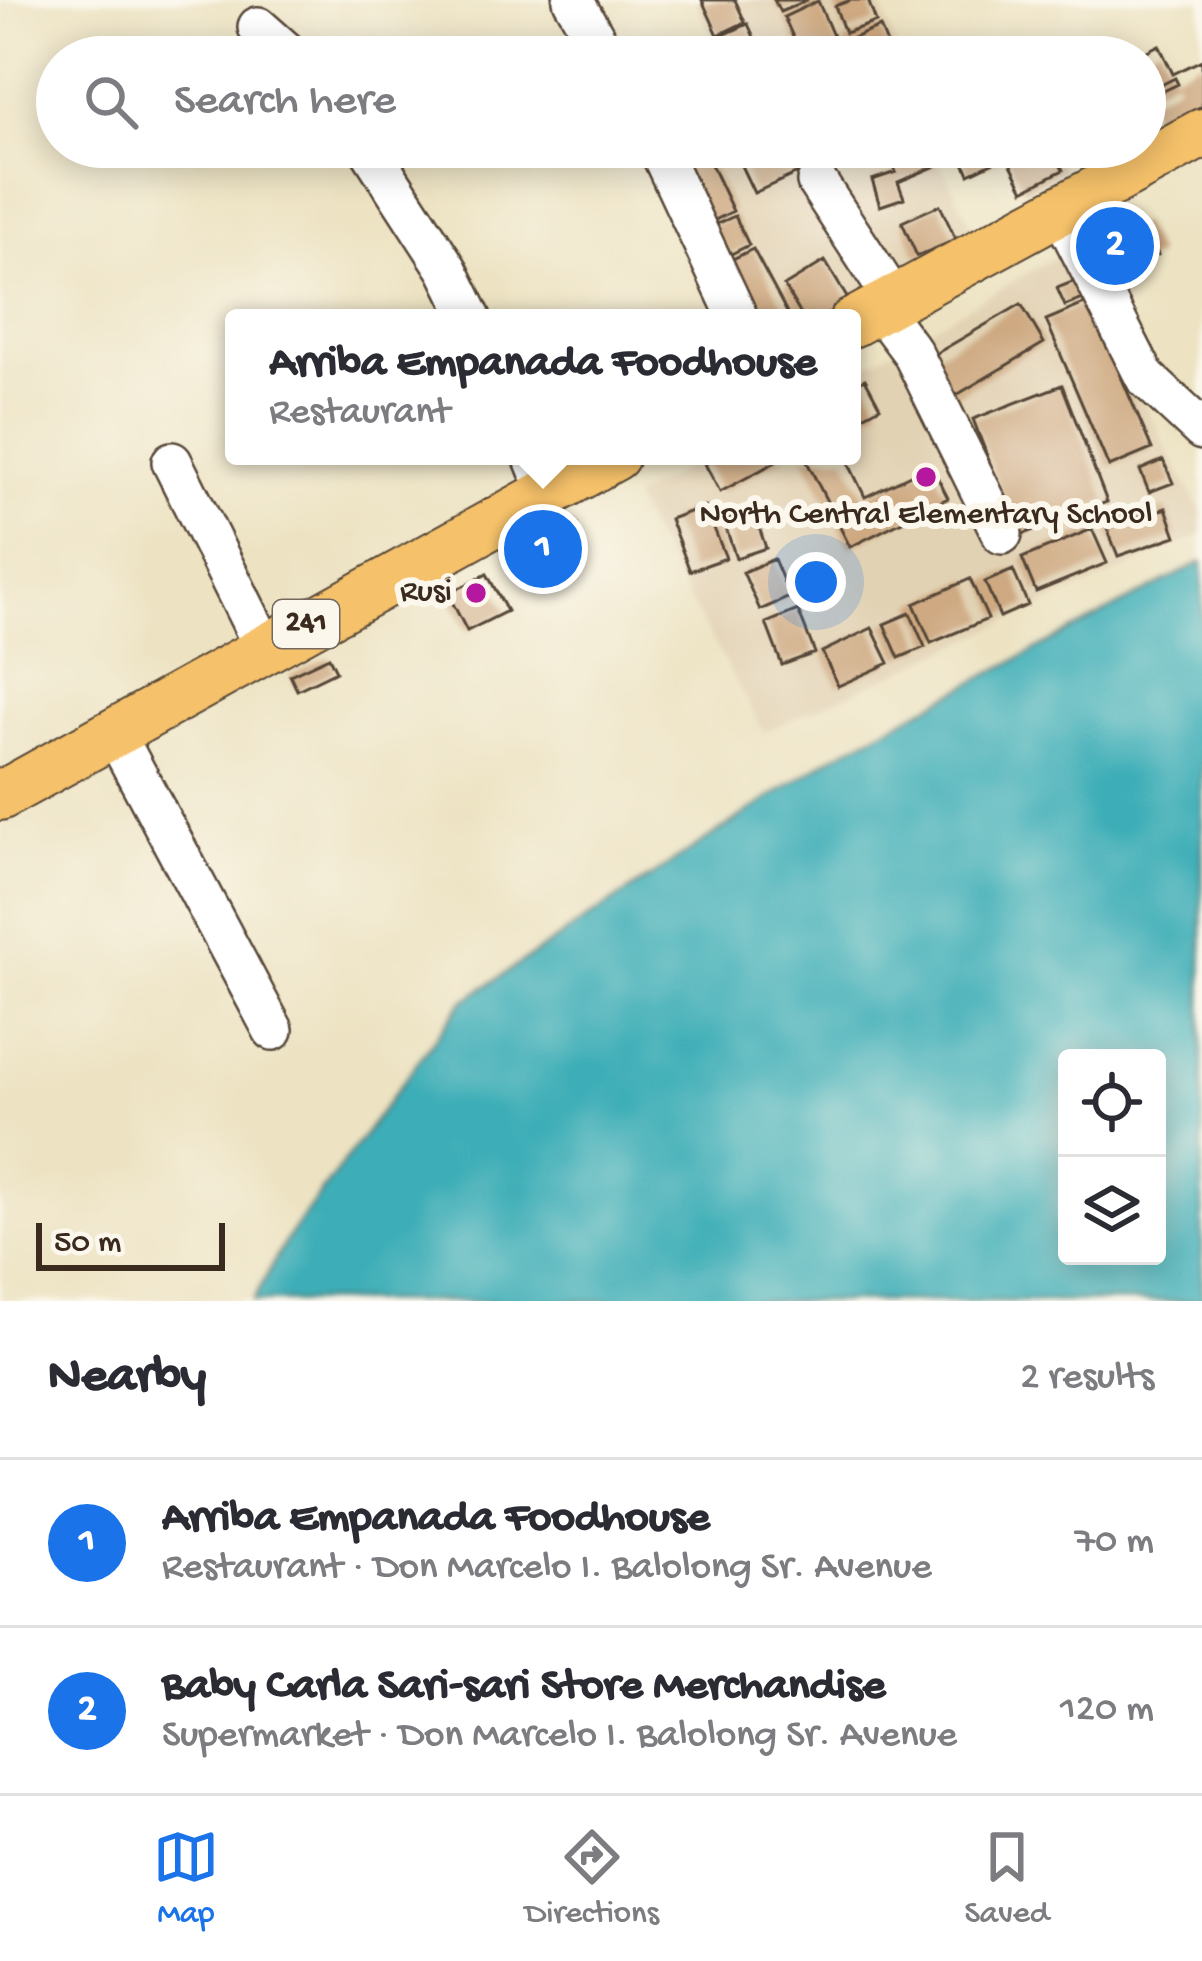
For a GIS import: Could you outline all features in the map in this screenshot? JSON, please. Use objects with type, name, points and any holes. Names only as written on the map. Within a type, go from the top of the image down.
[{"type":"main road","points":[[1166,152],[1202,133]]},
{"type":"main road","points":[[875,311],[1135,168]]},
{"type":"main road","name":"241","points":[[0,796],[264,647],[541,474],[578,465]]},
{"type":"street","points":[[573,0],[594,36]]},
{"type":"street","points":[[258,27],[268,36]]},
{"type":"street","points":[[382,168],[447,269],[467,309]]},
{"type":"street","points":[[668,168],[734,309]]},
{"type":"street","points":[[817,182],[875,311],[912,352],[1002,534]]},
{"type":"street","points":[[1059,208],[1145,376],[1202,430]]},
{"type":"street","points":[[172,462],[264,647]]},
{"type":"street","points":[[114,732],[272,1030]]},
{"type":"shaded area","points":[[695,0],[880,0],[893,36],[711,36]]},
{"type":"shaded area","points":[[678,168],[942,168],[978,239],[846,309],[745,309]]},
{"type":"shaded area","name":"North Central Elementary School","points":[[1064,252],[1202,514],[1202,534],[764,732],[632,499],[691,465],[861,465],[861,368]]},
{"type":"water","points":[[1202,562],[1202,1301],[253,1301],[286,1240],[462,1002],[830,758]]},
{"type":"building","points":[[702,0],[735,0],[745,22],[718,35]]},
{"type":"building","points":[[774,0],[808,0],[780,12]]},
{"type":"building","points":[[868,0],[876,22],[845,33],[835,6]]},
{"type":"building","points":[[818,1],[833,36],[793,36],[784,17]]},
{"type":"building","points":[[748,24],[753,36],[721,36]]},
{"type":"building","points":[[880,27],[884,36],[858,36]]},
{"type":"building","points":[[1166,60],[1173,74],[1202,60],[1202,106],[1190,112],[1199,128],[1166,144],[1166,90],[1178,84],[1175,78],[1166,82]]},
{"type":"building","points":[[679,168],[713,168],[733,211],[707,224]]},
{"type":"building","points":[[742,168],[808,168],[754,193]]},
{"type":"building","points":[[894,168],[931,168],[898,182],[904,198],[880,206],[872,180],[896,172]]},
{"type":"building","points":[[1013,168],[1062,168],[1063,170],[1024,190]]},
{"type":"building","points":[[940,205],[956,240],[917,256],[902,222]]},
{"type":"building","points":[[735,216],[749,245],[725,257],[710,227]]},
{"type":"building","points":[[1141,223],[1158,255],[1106,283],[1089,251]]},
{"type":"building","points":[[753,249],[785,309],[749,309],[725,263]]},
{"type":"building","points":[[825,261],[849,301],[835,309],[798,309],[784,286]]},
{"type":"building","points":[[1075,281],[1083,299],[1065,306],[1057,288]]},
{"type":"building","points":[[1089,302],[1152,449],[1109,467],[1046,320]]},
{"type":"building","points":[[1021,304],[1044,343],[955,396],[932,356]]},
{"type":"building","points":[[865,379],[880,407],[861,417],[861,381]]},
{"type":"building","points":[[1062,385],[1107,502],[1018,536],[973,419]]},
{"type":"building","points":[[1163,460],[1173,483],[1149,492],[1140,470]]},
{"type":"building","points":[[706,465],[770,465],[720,492]]},
{"type":"building","points":[[809,465],[849,465],[865,497],[931,465],[948,498],[850,547]]},
{"type":"building","points":[[705,506],[726,558],[690,571],[670,519]]},
{"type":"building","points":[[1166,508],[1176,536],[1118,556],[1107,528]]},
{"type":"building","points":[[754,512],[766,548],[736,558],[724,522]]},
{"type":"building","points":[[1092,529],[1107,563],[1036,592],[1022,558]]},
{"type":"building","points":[[549,533],[558,556],[537,565],[527,543]]},
{"type":"building","points":[[774,559],[790,597],[760,610],[743,572]]},
{"type":"building","points":[[1013,570],[1028,605],[1000,617],[985,582]]},
{"type":"building","points":[[487,574],[507,611],[467,631],[448,594]]},
{"type":"building","points":[[970,579],[988,619],[931,643],[914,604]]},
{"type":"building","points":[[798,610],[815,653],[782,665],[766,623]]},
{"type":"building","points":[[910,613],[925,647],[899,658],[884,624]]},
{"type":"building","points":[[872,628],[889,663],[838,686],[822,652]]},
{"type":"building","points":[[329,657],[336,671],[297,690],[290,675]]},
{"type":"place","name":"Baby Carla Sari-sari Store Merchandise","points":[[1115,246]]},
{"type":"place","name":"North Central Elementary School","points":[[926,477]]},
{"type":"place","name":"Arriba Empanada Foodhouse","points":[[543,549]]},
{"type":"place","name":"Rusi","points":[[476,593]]}]
